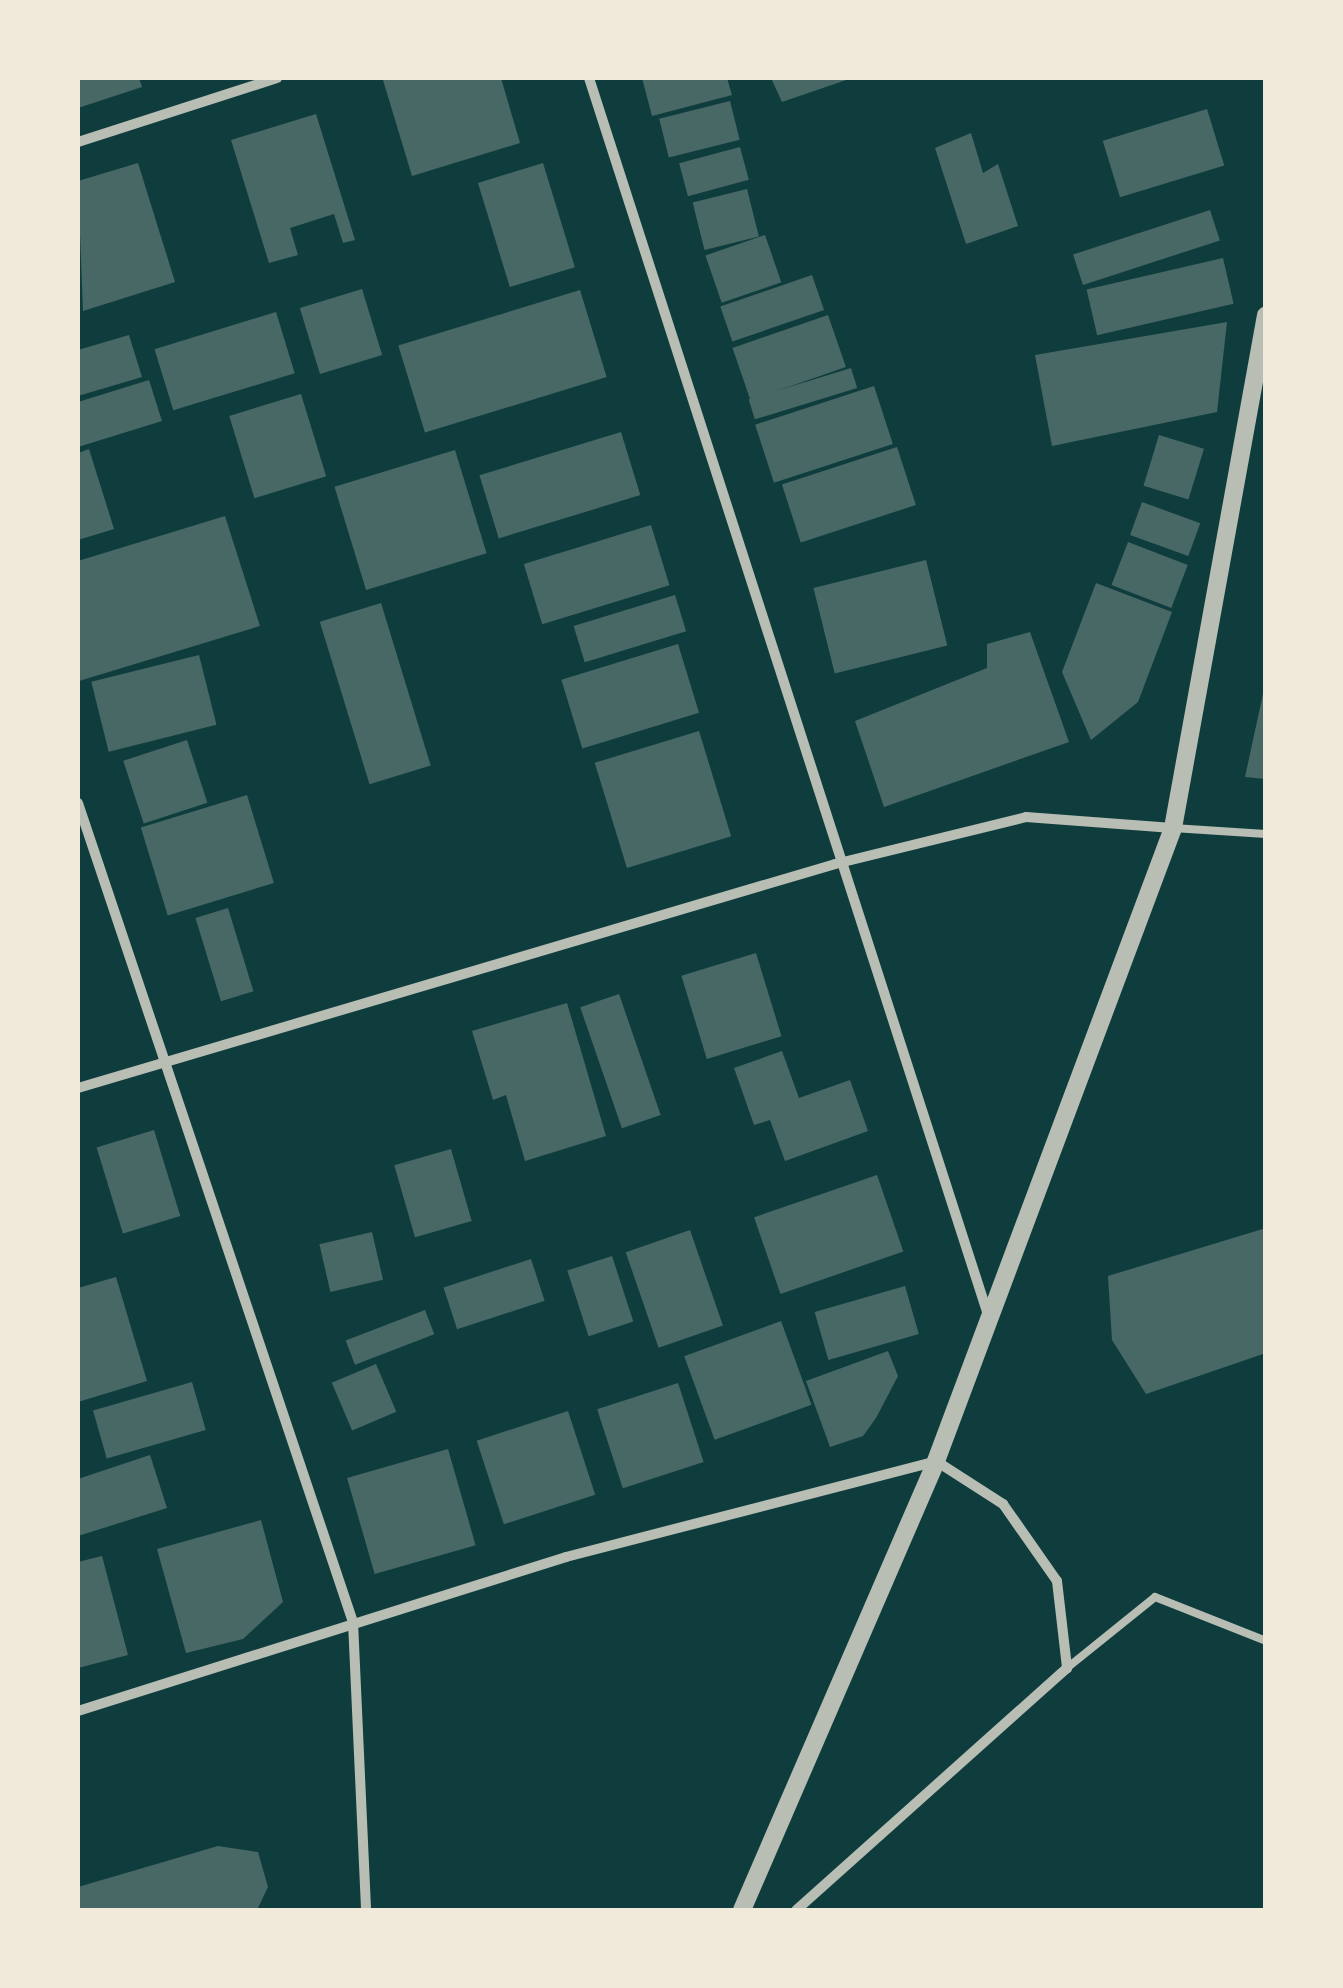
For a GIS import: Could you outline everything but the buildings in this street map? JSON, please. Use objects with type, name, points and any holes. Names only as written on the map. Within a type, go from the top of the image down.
[{"type":"street","points":[[78,142],[278,78]]},
{"type":"street","points":[[589,78],[835,864],[990,1321]]},
{"type":"street","points":[[742,1910],[936,1461],[1172,828],[1266,315]]},
{"type":"street","points":[[78,803],[158,1062],[353,1622],[366,1910]]},
{"type":"street","points":[[78,1088],[835,864],[1026,817],[1172,828]]},
{"type":"street","points":[[78,1711],[353,1622],[936,1461],[1003,1504],[1057,1580],[1067,1668],[796,1910]]},
{"type":"lane","points":[[1172,828],[1266,834]]},
{"type":"lane","points":[[1067,1668],[1155,1597],[1266,1641]]}]
